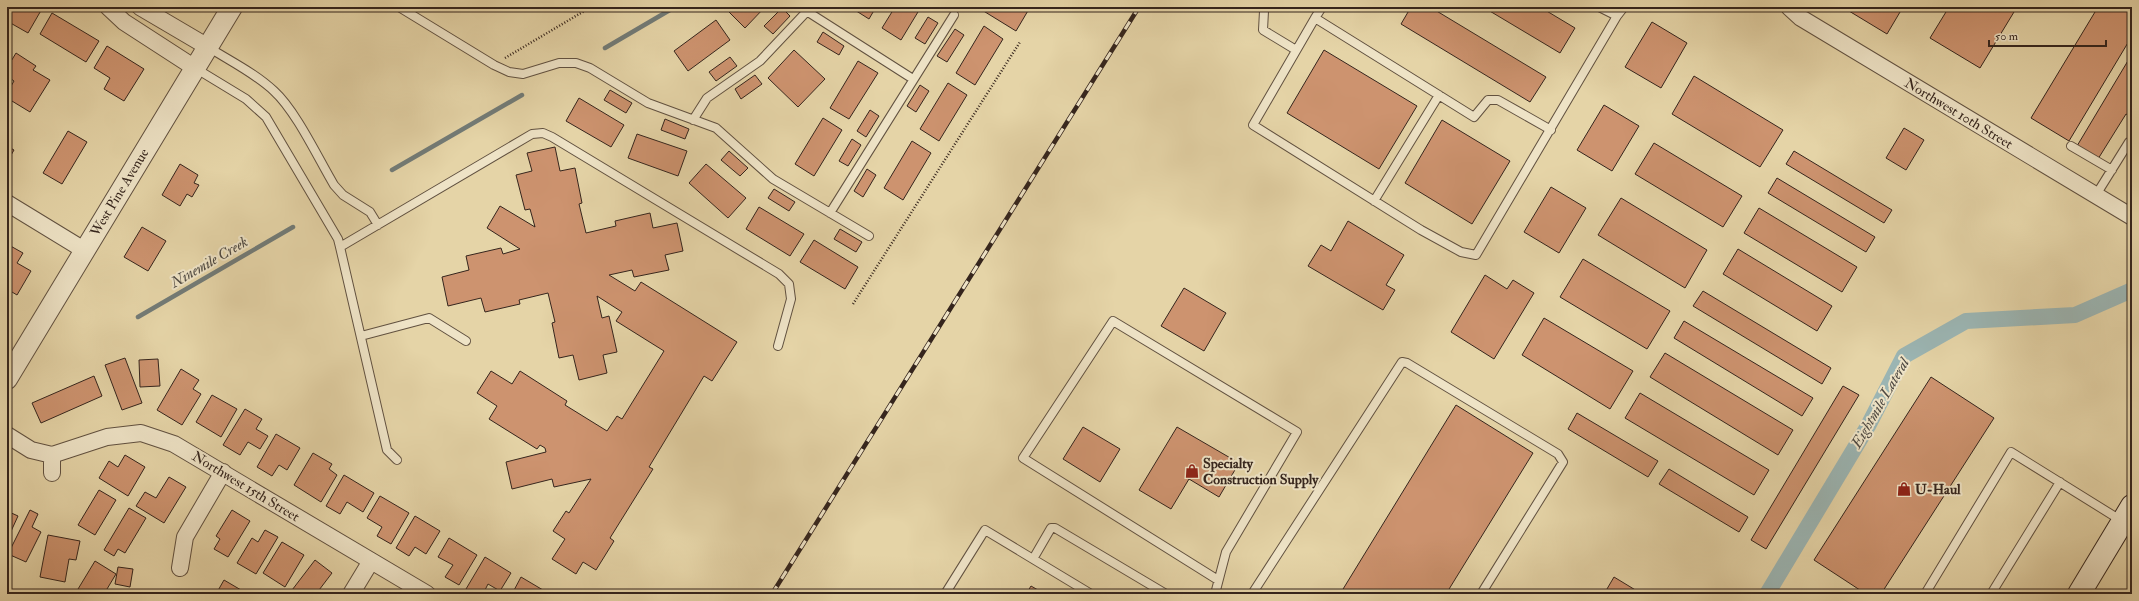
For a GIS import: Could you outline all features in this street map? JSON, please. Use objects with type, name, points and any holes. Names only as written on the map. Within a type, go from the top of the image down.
[{"type":"main road","points":[[2079,594],[2127,514]]},
{"type":"street","points":[[108,7],[124,22],[195,68]]},
{"type":"street","points":[[140,7],[208,47]]},
{"type":"street","name":"West Pine Avenue","points":[[7,378],[232,7]]},
{"type":"street","name":"Northwest 10th Street","points":[[1789,7],[1802,18],[2132,217]]},
{"type":"street","points":[[7,203],[84,250]]},
{"type":"street","name":"Northwest 15th Street","points":[[52,455],[107,437],[141,433],[174,444],[427,594]]},
{"type":"street","points":[[7,435],[32,450],[52,455],[52,473]]},
{"type":"street","points":[[180,568],[185,537],[223,472]]},
{"type":"street","points":[[351,594],[372,561]]},
{"type":"lane","points":[[399,7],[494,65],[509,72],[523,74],[559,63],[576,63],[590,68],[648,103],[716,128],[774,179],[870,236]]},
{"type":"lane","points":[[1266,7],[1264,11],[1263,30],[1296,50]]},
{"type":"lane","points":[[1322,7],[1253,125],[1374,201],[1461,252],[1476,255],[1617,16],[1624,7]]},
{"type":"lane","points":[[1599,7],[1617,16]]},
{"type":"lane","points":[[693,120],[707,98],[760,61],[809,10],[913,79]]},
{"type":"lane","points":[[830,212],[954,15]]},
{"type":"lane","points":[[1315,18],[1474,117],[1488,100],[1498,100],[1551,130]]},
{"type":"lane","points":[[208,47],[258,78],[275,92],[286,105],[334,185],[343,195],[370,212],[378,225]]},
{"type":"lane","points":[[195,68],[246,99],[266,117],[338,239],[387,450],[397,460]]},
{"type":"lane","points":[[1374,201],[1439,95]]},
{"type":"lane","points":[[340,247],[532,134],[543,134],[552,137],[780,274],[789,284],[791,299],[778,346]]},
{"type":"lane","points":[[2096,196],[2129,142],[2132,141]]},
{"type":"lane","points":[[2071,146],[2112,170]]},
{"type":"lane","points":[[361,336],[429,318],[466,341]]},
{"type":"lane","points":[[1215,594],[1226,552],[1297,432],[1113,320],[1023,458],[1218,580]]},
{"type":"lane","points":[[1252,594],[1402,362],[1407,363],[1558,454],[1563,462],[1481,594]]},
{"type":"lane","points":[[1925,594],[2011,452],[2060,482],[2127,514]]},
{"type":"lane","points":[[1991,594],[2060,482]]},
{"type":"lane","points":[[1033,559],[1051,528],[1055,528],[1166,594]]},
{"type":"lane","points":[[945,594],[985,530],[1091,594]]},
{"type":"path","points":[[494,65],[591,7]]},
{"type":"path","points":[[853,304],[1020,42]]},
{"type":"building","points":[[7,7],[43,7],[28,33],[7,21]]},
{"type":"building","points":[[729,7],[765,7],[745,28],[726,9]]},
{"type":"building","points":[[850,7],[876,7],[869,19]]},
{"type":"building","points":[[895,7],[921,7],[901,40],[882,28]]},
{"type":"building","points":[[977,7],[1025,7],[1029,9],[1016,31]]},
{"type":"building","points":[[1411,7],[1430,7],[1546,77],[1530,102],[1401,24]]},
{"type":"building","points":[[1483,7],[1540,7],[1575,28],[1560,53]]},
{"type":"building","points":[[1851,7],[1903,7],[1887,34],[1849,11]]},
{"type":"building","points":[[1949,7],[2017,7],[1980,68],[1930,38]]},
{"type":"building","points":[[2098,7],[2132,7],[2132,36],[2069,141],[2031,118]]},
{"type":"building","points":[[782,8],[790,16],[773,34],[764,26]]},
{"type":"building","points":[[52,13],[99,41],[86,62],[40,34]]},
{"type":"building","points":[[928,17],[938,23],[925,44],[915,38]]},
{"type":"building","points":[[716,20],[730,40],[688,71],[674,51]]},
{"type":"building","points":[[1652,22],[1687,43],[1661,88],[1625,67]]},
{"type":"building","points":[[984,26],[1003,39],[975,85],[956,73]]},
{"type":"building","points":[[955,29],[964,35],[947,62],[937,56]]},
{"type":"building","points":[[823,32],[844,46],[839,55],[817,42]]},
{"type":"building","points":[[107,46],[144,69],[124,101],[104,89],[110,78],[94,68]]},
{"type":"building","points":[[794,50],[825,79],[798,107],[768,78]]},
{"type":"building","points":[[1324,50],[1417,106],[1379,169],[1287,113]]},
{"type":"building","points":[[16,53],[36,66],[33,70],[50,80],[30,112],[7,98],[7,93],[14,81],[7,76],[7,68]]},
{"type":"building","points":[[2132,54],[2132,117],[2126,114],[2098,159],[2077,146]]},
{"type":"building","points":[[730,57],[737,66],[716,81],[709,72]]},
{"type":"building","points":[[858,61],[878,73],[849,119],[830,108]]},
{"type":"building","points":[[755,75],[762,84],[741,99],[735,89]]},
{"type":"building","points":[[1694,76],[1783,130],[1760,167],[1672,114]]},
{"type":"building","points":[[948,83],[967,95],[939,141],[920,129]]},
{"type":"building","points":[[920,85],[929,91],[916,112],[907,106]]},
{"type":"building","points":[[610,90],[632,103],[626,113],[604,100]]},
{"type":"building","points":[[579,98],[624,125],[611,147],[566,121]]},
{"type":"building","points":[[1604,105],[1639,126],[1612,171],[1577,150]]},
{"type":"building","points":[[870,110],[879,116],[866,137],[857,131]]},
{"type":"building","points":[[823,118],[842,130],[814,176],[795,164]]},
{"type":"building","points":[[665,119],[689,129],[685,139],[661,130]]},
{"type":"building","points":[[1442,120],[1510,161],[1472,224],[1405,183]]},
{"type":"building","points":[[1904,128],[1924,140],[1906,170],[1886,158]]},
{"type":"building","points":[[68,131],[87,142],[62,184],[43,173]]},
{"type":"building","points":[[637,134],[687,151],[678,176],[628,158]]},
{"type":"building","points":[[852,139],[861,145],[848,166],[839,161]]},
{"type":"building","points":[[912,141],[931,153],[903,200],[884,188]]},
{"type":"building","points":[[1654,143],[1742,196],[1723,227],[1635,174]]},
{"type":"building","points":[[7,146],[14,150],[7,162]]},
{"type":"building","points":[[555,147],[560,171],[575,168],[582,203],[579,204],[586,233],[616,226],[615,221],[650,213],[653,228],[677,223],[683,251],[665,255],[669,270],[634,277],[632,270],[609,275],[635,291],[641,282],[737,342],[712,381],[704,376],[649,467],[653,469],[610,538],[614,541],[596,570],[583,562],[576,574],[552,559],[565,539],[553,531],[566,511],[569,513],[591,479],[554,487],[552,479],[512,489],[506,462],[546,452],[545,448],[540,445],[537,449],[489,419],[497,406],[477,393],[491,371],[512,384],[520,371],[567,401],[565,405],[607,431],[617,416],[622,419],[664,351],[616,321],[622,312],[597,296],[602,318],[609,316],[617,352],[603,355],[607,373],[579,380],[573,355],[559,358],[552,323],[555,322],[548,293],[519,300],[520,304],[485,312],[481,298],[448,306],[442,277],[469,270],[466,256],[501,248],[503,254],[520,249],[487,228],[500,206],[535,227],[530,209],[525,210],[516,175],[532,171],[527,153]]},
{"type":"building","points":[[729,151],[748,168],[740,176],[721,160]]},
{"type":"building","points":[[1794,151],[1892,210],[1884,223],[1786,164]]},
{"type":"building","points":[[180,164],[198,175],[194,183],[199,185],[192,197],[187,194],[180,206],[162,195]]},
{"type":"building","points":[[706,164],[746,198],[728,218],[689,183]]},
{"type":"building","points":[[867,169],[876,175],[863,197],[854,191]]},
{"type":"building","points":[[1777,178],[1875,237],[1866,252],[1768,193]]},
{"type":"building","points":[[1551,187],[1586,208],[1559,253],[1524,232]]},
{"type":"building","points":[[774,189],[795,202],[789,211],[768,198]]},
{"type":"building","points":[[1621,198],[1707,250],[1685,288],[1598,235]]},
{"type":"building","points":[[759,207],[804,234],[790,256],[746,229]]},
{"type":"building","points":[[1759,208],[1857,267],[1842,292],[1744,233]]},
{"type":"building","points":[[1348,221],[1404,255],[1386,285],[1395,290],[1383,310],[1308,266],[1321,245],[1331,251]]},
{"type":"building","points":[[142,227],[166,241],[148,271],[124,257]]},
{"type":"building","points":[[840,229],[862,242],[856,252],[834,239]]},
{"type":"building","points":[[814,240],[858,267],[845,289],[800,262]]},
{"type":"building","points":[[7,244],[23,253],[17,263],[31,271],[17,295],[7,289]]},
{"type":"building","points":[[1738,249],[1832,306],[1817,331],[1723,274]]},
{"type":"building","points":[[1583,259],[1670,311],[1647,349],[1560,297]]},
{"type":"building","points":[[1485,275],[1507,289],[1513,280],[1534,293],[1494,359],[1451,332]]},
{"type":"building","points":[[1184,288],[1226,313],[1204,351],[1161,326]]},
{"type":"building","points":[[1703,291],[1831,368],[1822,384],[1693,306]]},
{"type":"building","points":[[1544,318],[1633,371],[1610,409],[1522,355]]},
{"type":"building","points":[[1684,321],[1813,398],[1802,416],[1674,338]]},
{"type":"building","points":[[1665,353],[1793,430],[1778,455],[1650,377]]},
{"type":"building","points":[[125,358],[142,403],[122,410],[105,365]]},
{"type":"building","points":[[158,359],[160,386],[140,387],[139,360]]},
{"type":"building","points":[[181,369],[199,380],[193,389],[201,394],[182,425],[157,410]]},
{"type":"building","points":[[94,376],[102,396],[41,423],[32,403]]},
{"type":"building","name":"U-Haul","points":[[1931,377],[1994,418],[1881,594],[1866,594],[1814,560]]},
{"type":"building","points":[[1843,386],[1859,395],[1766,549],[1751,540]]},
{"type":"building","points":[[1640,393],[1769,470],[1754,495],[1625,418]]},
{"type":"building","points":[[212,395],[237,409],[221,437],[196,422]]},
{"type":"building","points":[[1456,405],[1533,453],[1446,594],[1340,594]]},
{"type":"building","points":[[245,409],[262,419],[256,429],[268,436],[260,449],[248,442],[240,455],[223,445]]},
{"type":"building","points":[[1577,413],[1658,461],[1648,477],[1568,429]]},
{"type":"building","points":[[1083,427],[1120,449],[1100,482],[1063,459]]},
{"type":"building","name":"Specialty Construction Supply","points":[[1177,427],[1239,463],[1219,497],[1189,479],[1171,509],[1139,490]]},
{"type":"building","points":[[276,434],[300,448],[287,470],[279,465],[272,476],[257,467]]},
{"type":"building","points":[[313,453],[332,464],[329,469],[337,475],[321,502],[294,485]]},
{"type":"building","points":[[125,455],[145,467],[128,496],[99,478],[109,461],[118,467]]},
{"type":"building","points":[[1669,469],[1748,517],[1739,532],[1659,484]]},
{"type":"building","points":[[344,475],[374,493],[363,512],[347,502],[340,514],[326,506]]},
{"type":"building","points":[[169,477],[186,487],[164,523],[136,506],[145,492],[156,498]]},
{"type":"building","points":[[99,490],[116,500],[95,535],[78,525]]},
{"type":"building","points":[[380,496],[409,513],[391,544],[377,536],[382,527],[367,518]]},
{"type":"building","points":[[129,508],[146,518],[125,553],[118,549],[114,556],[104,550]]},
{"type":"building","points":[[30,510],[38,514],[32,527],[41,532],[26,562],[8,554]]},
{"type":"building","points":[[232,510],[250,521],[228,557],[214,549],[220,539],[216,536]]},
{"type":"building","points":[[7,511],[18,516],[7,540]]},
{"type":"building","points":[[415,516],[440,531],[426,554],[415,547],[409,556],[396,548]]},
{"type":"building","points":[[265,530],[278,537],[256,574],[237,563],[252,538],[258,542]]},
{"type":"building","points":[[48,535],[80,541],[76,560],[69,559],[65,582],[40,577]]},
{"type":"building","points":[[449,538],[477,555],[459,585],[445,577],[453,565],[438,557]]},
{"type":"building","points":[[282,542],[304,555],[285,587],[263,573]]},
{"type":"building","points":[[485,557],[511,573],[500,591],[488,584],[483,594],[475,594],[466,589]]},
{"type":"building","points":[[315,560],[332,573],[316,594],[289,594]]},
{"type":"building","points":[[95,561],[116,574],[104,594],[75,594]]},
{"type":"building","points":[[118,567],[133,569],[130,587],[115,584]]},
{"type":"building","points":[[521,577],[548,593],[512,594]]},
{"type":"building","points":[[1614,577],[1642,594],[1604,594]]},
{"type":"building","points":[[224,580],[241,590],[239,594],[216,594]]},
{"type":"building","points":[[1031,586],[1045,594],[1026,594]]},
{"type":"waterway","name":"Ninemile Creek","points":[[605,48],[675,7]]},
{"type":"waterway","name":"Ninemile Creek","points":[[392,170],[522,95]]},
{"type":"waterway","name":"Ninemile Creek","points":[[138,317],[293,227]]},
{"type":"waterway","name":"Eightmile Lateral","points":[[1767,594],[1868,426],[1904,356],[1966,321],[2075,315],[2132,290]]},
{"type":"railway","points":[[772,594],[1139,7]]},
{"type":"place","name":"Specialty Construction Supply","points":[[1192,471]]},
{"type":"place","name":"U-Haul","points":[[1904,489]]}]
